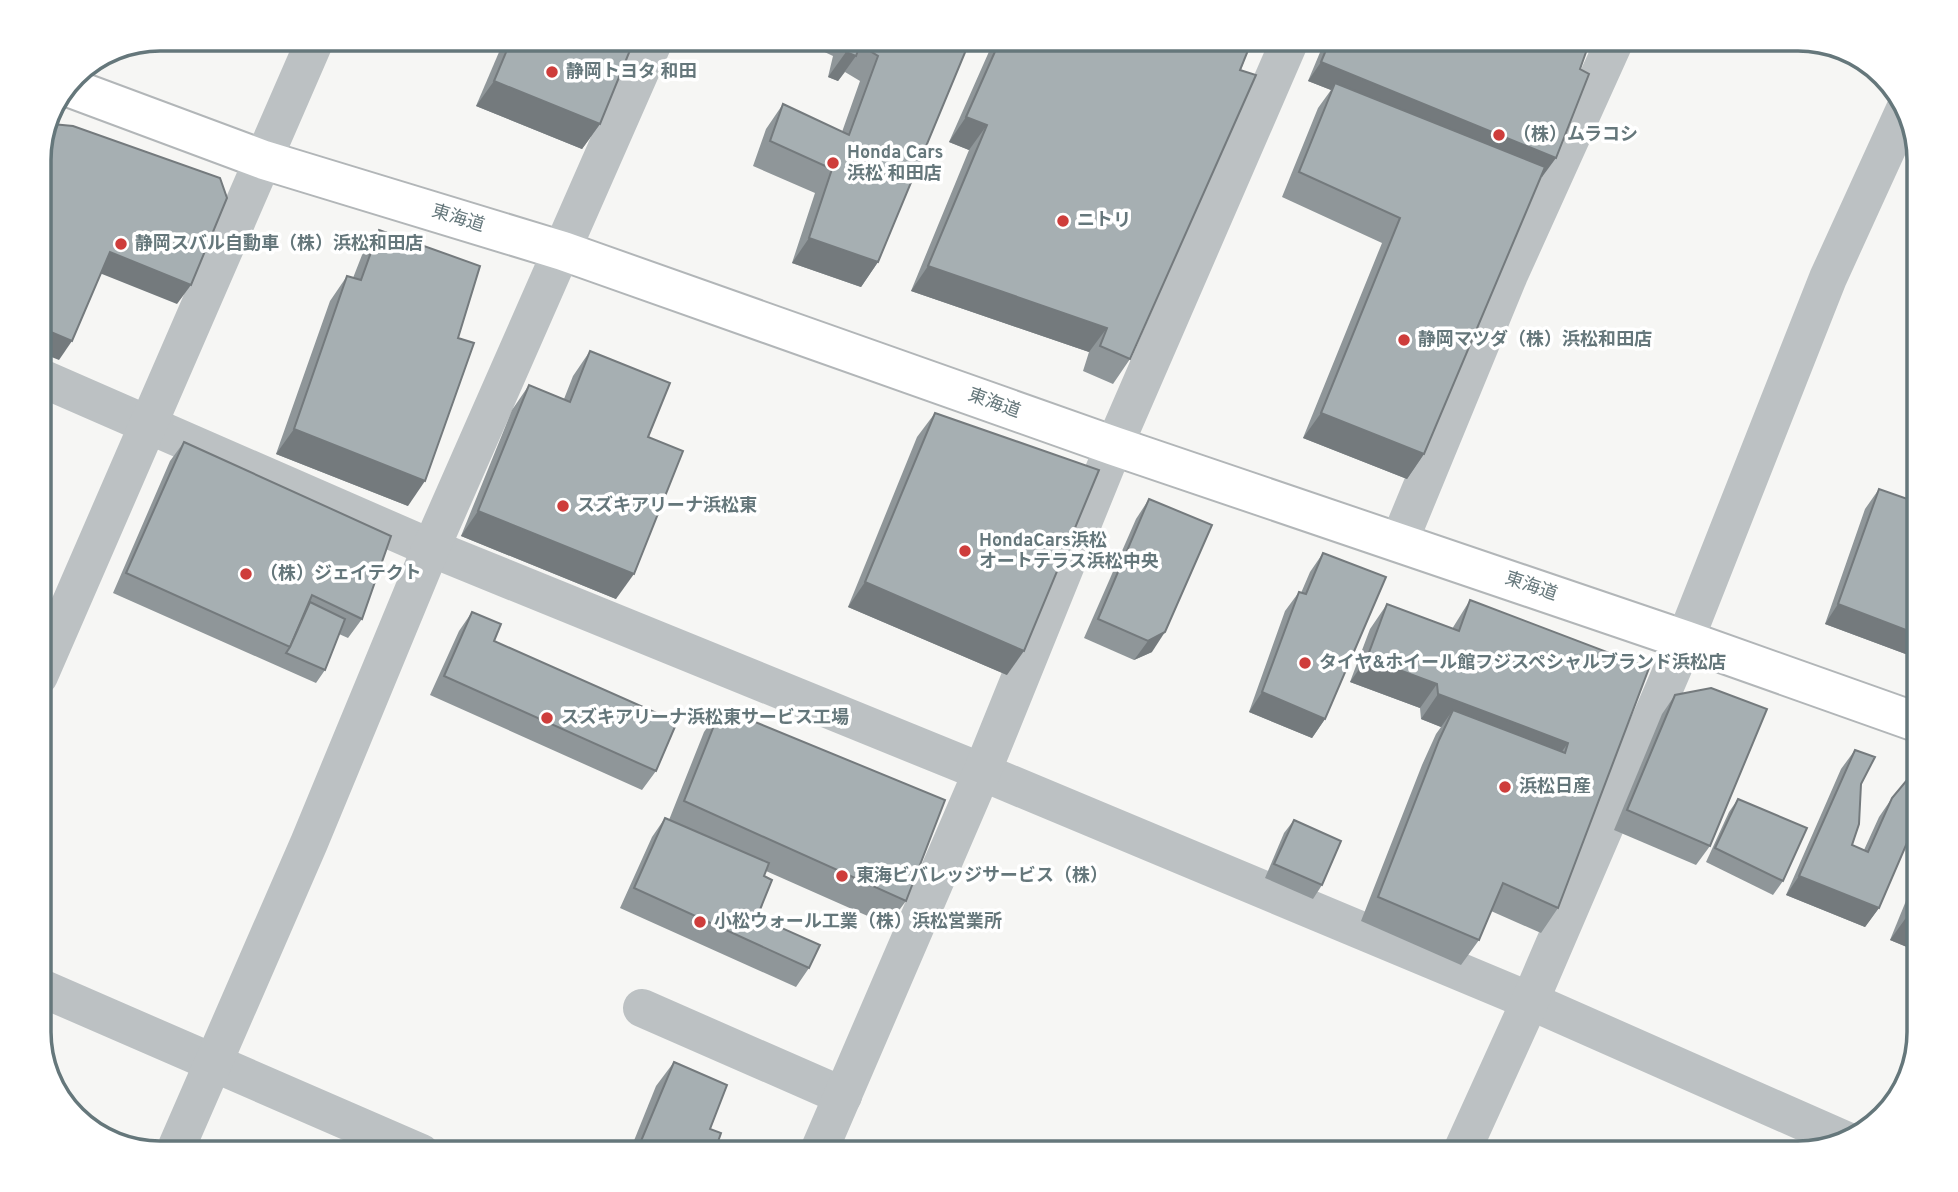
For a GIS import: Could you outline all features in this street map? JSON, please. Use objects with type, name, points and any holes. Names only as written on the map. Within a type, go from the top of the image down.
[{"type":"highway","name":"東海道","points":[[76,90],[264,160],[563,251],[1114,446],[1685,640],[1907,719]]},
{"type":"street","points":[[51,649],[310,51]]},
{"type":"street","points":[[179,1141],[309,843],[431,548],[649,51]]},
{"type":"street","points":[[823,1141],[982,772],[1114,446],[1285,51]]},
{"type":"street","points":[[1399,542],[1509,275],[1610,51]]},
{"type":"street","points":[[1466,1141],[1530,1001],[1685,640],[1828,278],[1900,121]]},
{"type":"street","points":[[51,382],[431,548],[982,772],[1530,1001],[1835,1135]]},
{"type":"street","points":[[51,992],[393,1141]]},
{"type":"street","points":[[642,1008],[843,1096]]},
{"type":"building","points":[[507,51],[630,51],[600,124],[494,81]]},
{"type":"building","name":"Honda Cars 浜松 和田店","points":[[846,51],[858,51],[856,56]]},
{"type":"building","name":"Honda Cars 浜松 和田店","points":[[870,51],[966,51],[878,262],[809,238],[832,169],[770,141],[783,104],[849,135],[878,56]]},
{"type":"building","name":"ニトリ","points":[[995,51],[1248,51],[1240,70],[1256,75],[1130,359],[1100,346],[1107,328],[928,266],[987,125],[966,117]]},
{"type":"building","name":"（株）ムラコシ","points":[[1326,51],[1586,51],[1580,69],[1589,74],[1556,158],[1321,62]]},
{"type":"building","name":"静岡マツダ（株）浜松和田店","points":[[1335,83],[1545,167],[1424,454],[1321,413],[1400,218],[1299,172]]},
{"type":"building","name":"静岡スバル自動車（株）浜松和田店","points":[[57,124],[73,126],[220,178],[227,198],[191,285],[110,252],[72,341],[51,332],[51,153]]},
{"type":"building","points":[[379,230],[480,266],[458,338],[474,343],[425,481],[294,429],[347,276],[361,280]]},
{"type":"building","name":"スズキアリーナ浜松東","points":[[590,351],[670,383],[648,437],[683,451],[634,574],[478,511],[529,385],[570,402]]},
{"type":"building","name":"HondaCars浜松 オートテラス浜松中央","points":[[935,413],[1099,470],[1024,651],[865,582]]},
{"type":"building","name":"（株）ジェイテクト","points":[[184,442],[391,536],[362,619],[312,595],[290,647],[126,573]]},
{"type":"building","points":[[1879,489],[1907,499],[1907,630],[1838,604]]},
{"type":"building","points":[[1149,499],[1212,525],[1165,632],[1148,641],[1098,619]]},
{"type":"building","name":"タイヤ&ホイール館フジスペシャルブランド浜松店","points":[[1323,553],[1386,577],[1325,719],[1262,692],[1299,592],[1306,594]]},
{"type":"building","name":"浜松日産","points":[[1470,600],[1649,668],[1558,908],[1503,883],[1479,940],[1378,897],[1439,740],[1453,710],[1565,753],[1568,743],[1438,694],[1437,684],[1367,658],[1387,604],[1459,631]]},
{"type":"building","points":[[310,602],[345,619],[325,670],[286,653]]},
{"type":"building","points":[[472,612],[501,624],[494,641],[677,722],[656,771],[444,676]]},
{"type":"building","points":[[1711,688],[1767,709],[1710,846],[1627,810],[1675,695]]},
{"type":"building","name":"東海ビバレッジサービス（株）","points":[[721,708],[945,800],[906,901],[684,801]]},
{"type":"building","points":[[1855,750],[1875,757],[1861,784],[1859,824],[1852,845],[1868,852],[1892,798],[1907,780],[1907,843],[1879,908],[1799,876]]},
{"type":"building","points":[[1738,799],[1807,828],[1783,881],[1715,848]]},
{"type":"building","points":[[665,818],[769,863],[764,876],[772,880],[757,917],[820,945],[809,968],[634,888]]},
{"type":"building","points":[[1294,820],[1341,841],[1322,885],[1274,864]]},
{"type":"building","points":[[674,1062],[727,1085],[710,1129],[721,1133],[718,1141],[641,1141]]},
{"type":"place","name":"静岡トヨタ 和田","points":[[552,72]]},
{"type":"place","name":"（株）ムラコシ","points":[[1499,135]]},
{"type":"place","name":"Honda Cars 浜松 和田店","points":[[833,163]]},
{"type":"place","name":"ニトリ","points":[[1063,221]]},
{"type":"place","name":"静岡スバル自動車（株）浜松和田店","points":[[121,244]]},
{"type":"place","name":"静岡マツダ（株）浜松和田店","points":[[1404,340]]},
{"type":"place","name":"スズキアリーナ浜松東","points":[[563,506]]},
{"type":"place","name":"HondaCars浜松 オートテラス浜松中央","points":[[965,551]]},
{"type":"place","name":"（株）ジェイテクト","points":[[246,574]]},
{"type":"place","name":"タイヤ&ホイール館フジスペシャルブランド浜松店","points":[[1305,663]]},
{"type":"place","name":"スズキアリーナ浜松東サービス工場","points":[[547,718]]},
{"type":"place","name":"浜松日産","points":[[1505,787]]},
{"type":"place","name":"東海ビバレッジサービス（株）","points":[[842,876]]},
{"type":"place","name":"小松ウォール工業（株）浜松営業所","points":[[700,922]]}]
